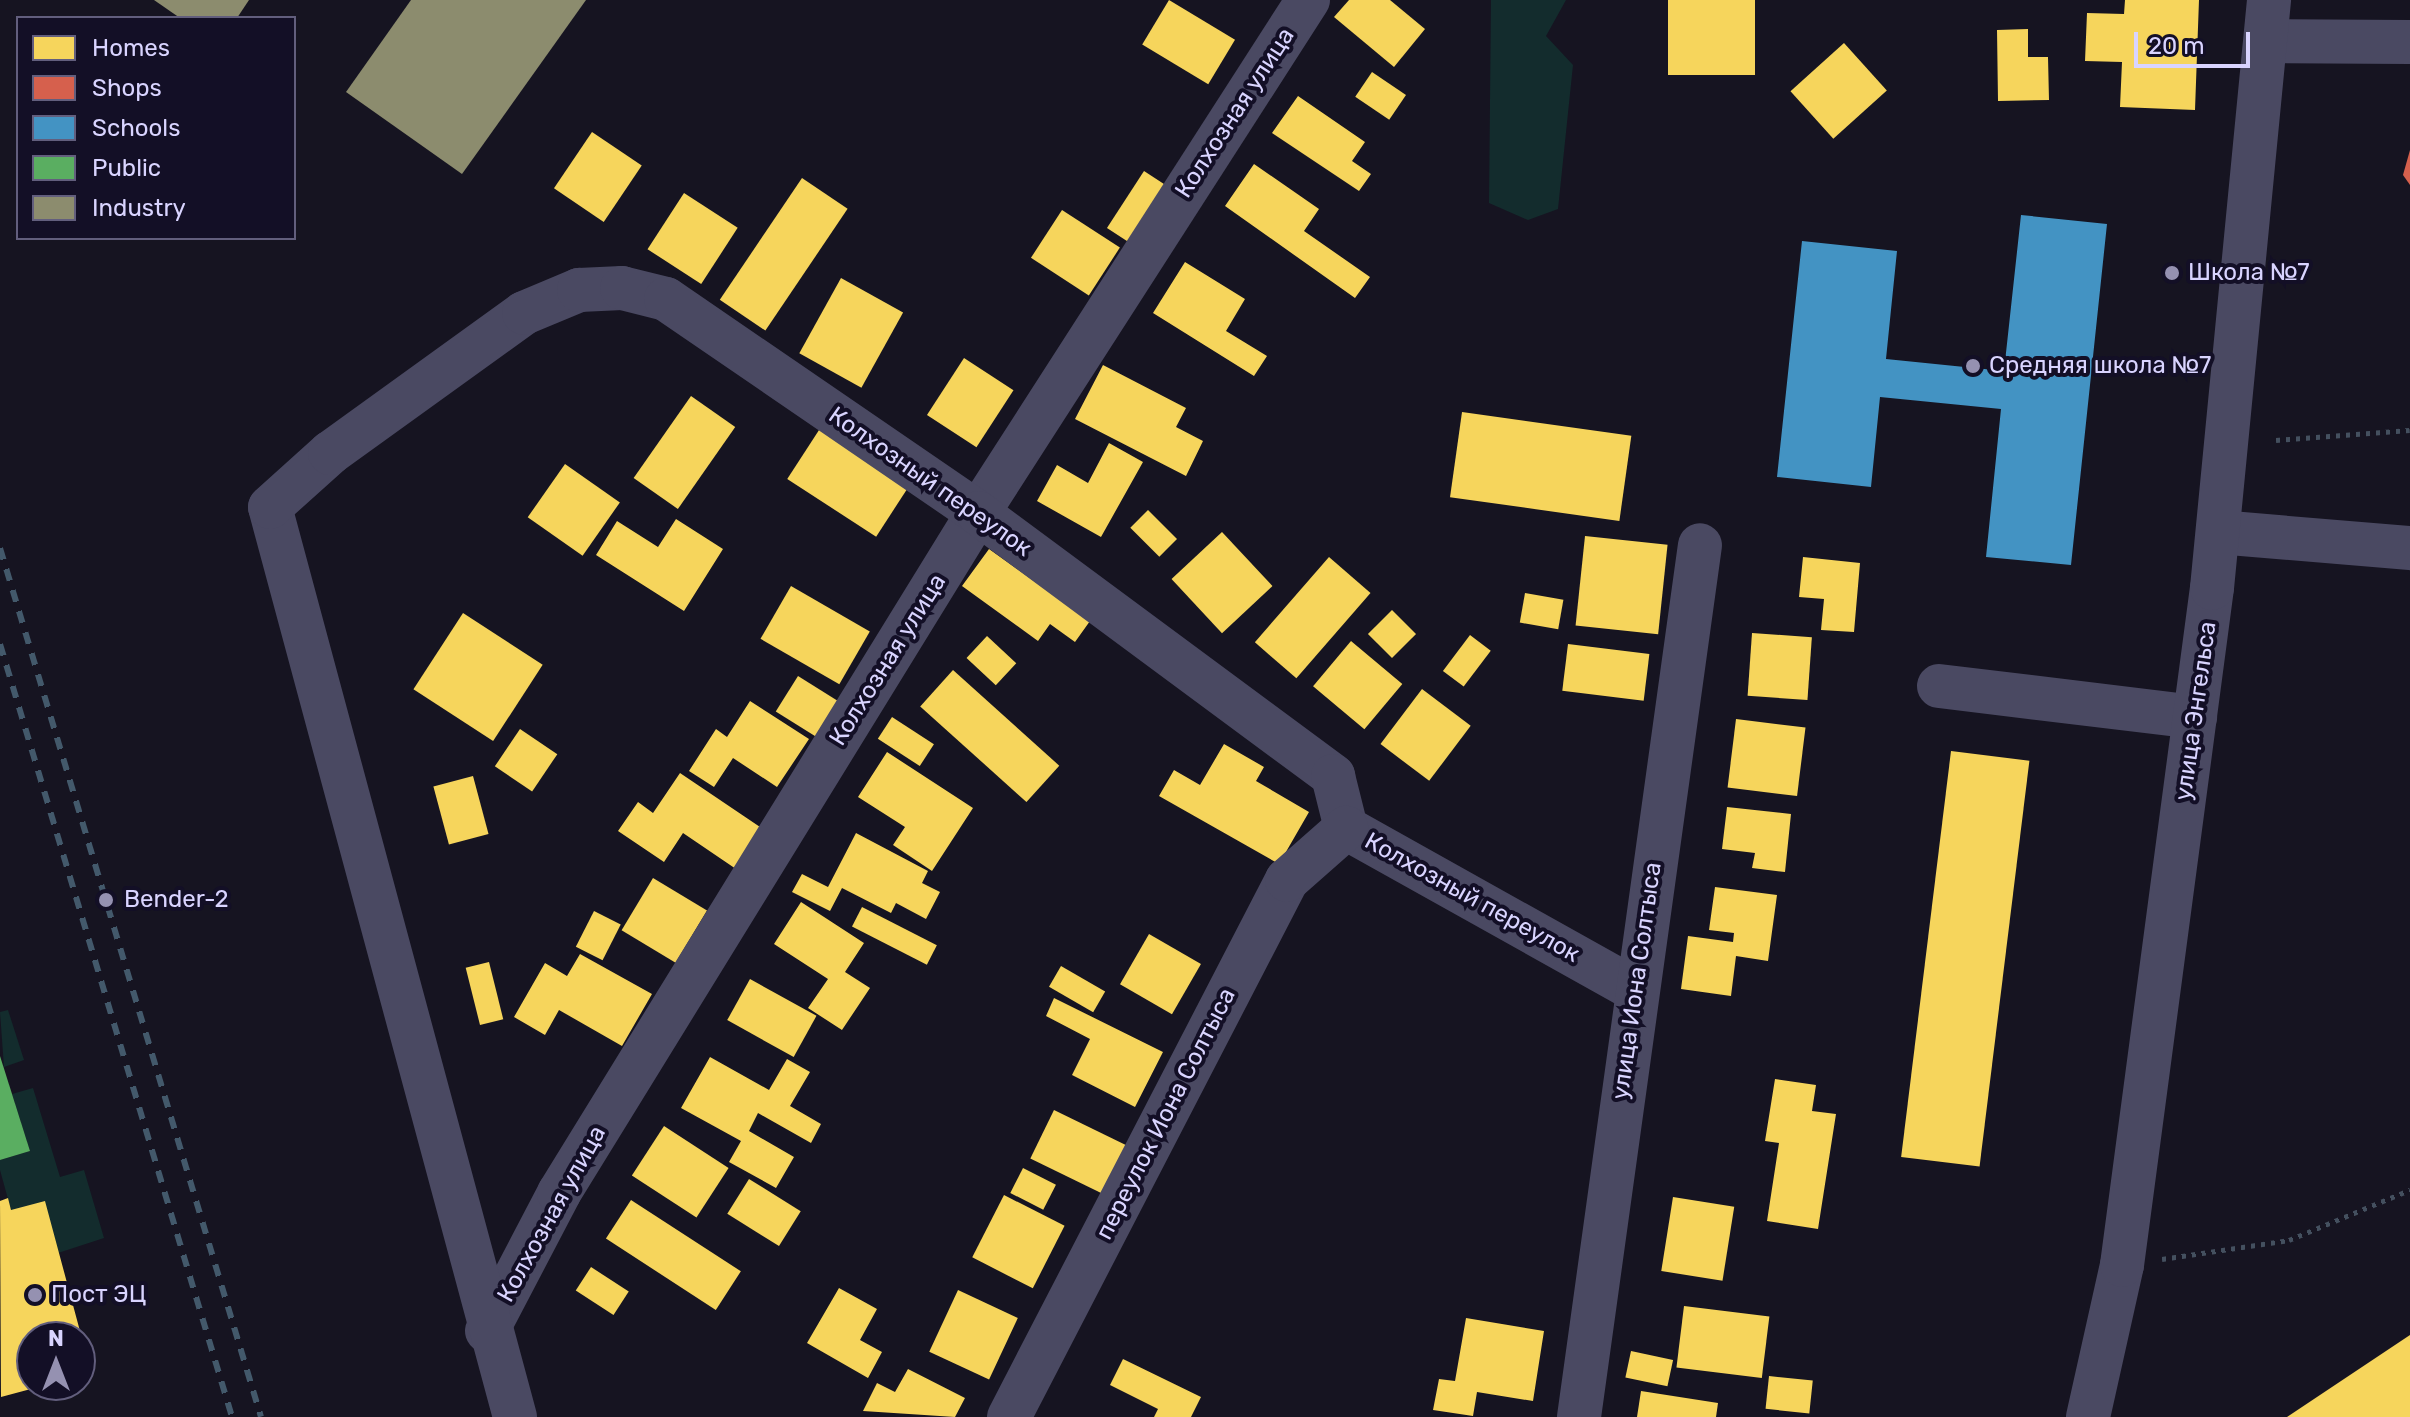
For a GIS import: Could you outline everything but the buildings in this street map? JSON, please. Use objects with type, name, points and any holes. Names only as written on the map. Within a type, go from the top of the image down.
[{"type":"street","name":"Колхозная улица","points":[[487,1331],[559,1193],[978,513],[1308,0]]},
{"type":"street","points":[[2268,20],[2410,42]]},
{"type":"street","name":"улица Энгельса","points":[[2088,1417],[2122,1265],[2195,717],[2218,532],[2268,20]]},
{"type":"street","name":"Колхозный переулок","points":[[487,1331],[270,507],[330,453],[524,313],[579,290],[622,288],[666,299],[978,513],[1333,776],[1346,828],[1634,989]]},
{"type":"street","points":[[2218,532],[2410,548]]},
{"type":"street","name":"улица Иона Солтыса","points":[[1579,1417],[1634,989],[1700,545]]},
{"type":"street","points":[[1939,686],[2195,717]]},
{"type":"street","name":"переулок Иона Солтыса","points":[[1009,1417],[1287,880],[1346,828]]},
{"type":"street","points":[[487,1331],[515,1417]]},
{"type":"path","points":[[2276,440],[2410,430]]},
{"type":"path","points":[[2122,1265],[2289,1240],[2410,1190]]},
{"type":"green space","points":[[1491,0],[1566,0],[1546,36],[1573,65],[1558,209],[1528,220],[1489,203]]},
{"type":"green space","points":[[8,1010],[24,1060],[4,1067],[0,1012]]},
{"type":"green space","points":[[33,1088],[60,1177],[84,1170],[104,1238],[58,1253],[11,1210],[0,1170],[0,1160],[30,1151],[12,1094]]},
{"type":"railway","points":[[0,548],[261,1417]]},
{"type":"railway","points":[[0,644],[232,1417]]},
{"type":"place","name":"Школа №7","points":[[2172,273]]},
{"type":"place","name":"Средняя школа №7","points":[[1973,366]]},
{"type":"place","name":"Bender-2","points":[[106,900]]},
{"type":"place","name":"Пост ЭЦ","points":[[35,1295]]}]
